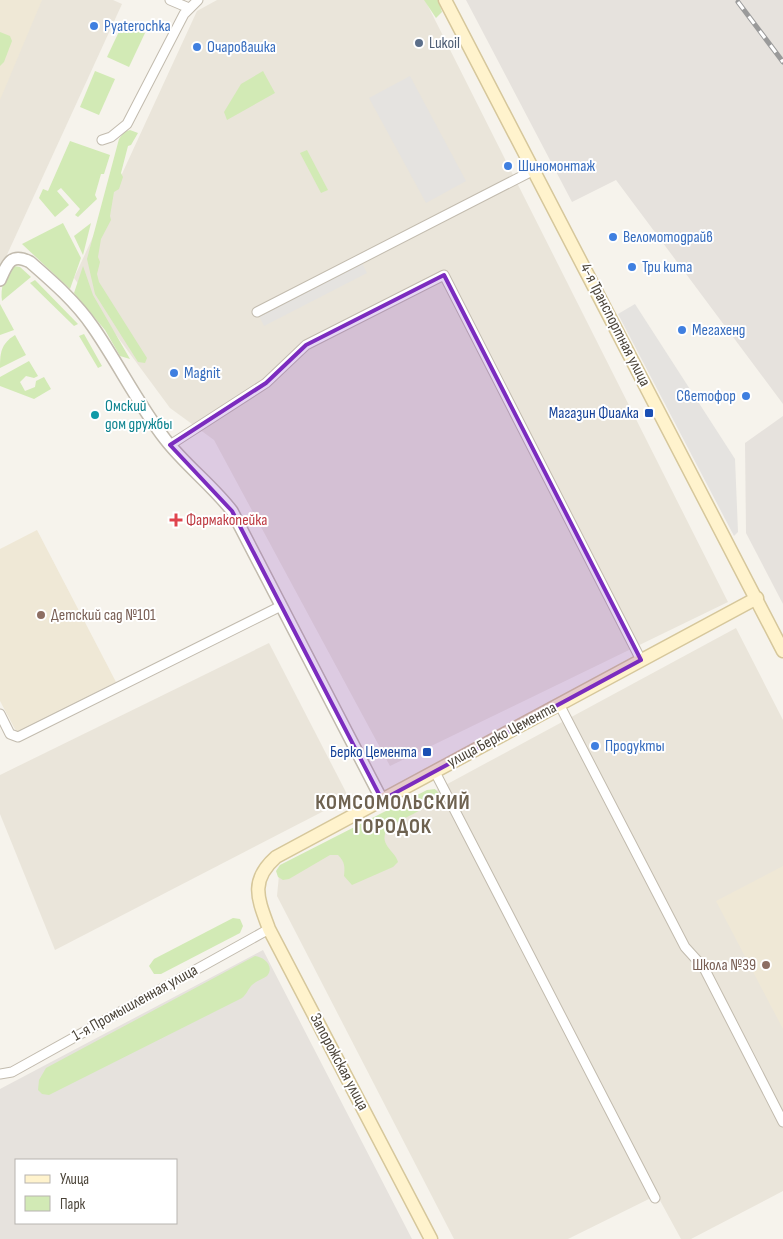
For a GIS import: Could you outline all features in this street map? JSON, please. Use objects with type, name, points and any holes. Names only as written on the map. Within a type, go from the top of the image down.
[{"type":"main road","name":"4-я Транспортная улица","points":[[445,0],[783,651]]},
{"type":"main road","name":"улица Берко Цемента","points":[[258,882],[265,867],[276,857],[757,598]]},
{"type":"main road","name":"Запорожская улица","points":[[258,882],[258,899],[269,929],[432,1239]]},
{"type":"street","points":[[170,0],[189,8]]},
{"type":"street","points":[[102,140],[110,137],[127,124],[184,14],[198,0]]},
{"type":"street","points":[[257,312],[534,170]]},
{"type":"street","points":[[0,280],[7,264],[17,258],[30,262],[69,298],[92,325],[170,445],[191,469],[219,494],[232,511],[382,800]]},
{"type":"street","points":[[170,445],[266,383],[306,345],[444,275],[641,660]]},
{"type":"street","points":[[0,714],[4,731],[14,737],[18,737],[281,606]]},
{"type":"street","points":[[559,704],[684,947],[704,968],[783,1122]]},
{"type":"street","points":[[435,772],[655,1198]]},
{"type":"street","name":"1-я Промышленная улица","points":[[0,1074],[5,1075],[12,1072],[269,929]]},
{"type":"highlighted area","points":[[444,275],[641,660],[382,800],[232,511],[170,445],[266,383],[306,345]]},
{"type":"shaded area","points":[[0,0],[113,0],[122,4],[0,270]]},
{"type":"shaded area","points":[[0,0],[42,0],[0,100]]},
{"type":"shaded area","points":[[217,0],[425,0],[728,602],[390,766],[214,440],[170,408],[74,278],[197,11]]},
{"type":"shaded area","points":[[466,0],[783,0],[783,404],[616,180],[572,202]]},
{"type":"shaded area","points":[[410,76],[466,181],[426,203],[369,98]]},
{"type":"shaded area","points":[[360,259],[367,273],[264,326],[257,312]]},
{"type":"shaded area","points":[[635,304],[735,459],[738,532],[734,536],[618,314]]},
{"type":"shaded area","points":[[783,416],[783,604],[746,533],[745,443]]},
{"type":"shaded area","name":"Детский сад №101","points":[[37,530],[116,682],[17,733],[0,701],[0,549]]},
{"type":"shaded area","points":[[736,628],[783,720],[783,1191],[691,1239],[681,1239],[657,1195],[568,1239],[454,1239],[277,896],[279,875]]},
{"type":"shaded area","points":[[269,643],[349,798],[55,950],[0,814],[0,775]]},
{"type":"shaded area","name":"Школа №39","points":[[783,866],[783,1029],[716,901]]},
{"type":"shaded area","points":[[263,950],[412,1239],[0,1239],[0,1089]]},
{"type":"green space","points":[[424,0],[438,0],[442,12],[436,18]]},
{"type":"green space","points":[[123,23],[145,33],[129,67],[107,57]]},
{"type":"green space","points":[[0,32],[10,36],[12,41],[4,62],[0,66]]},
{"type":"green space","points":[[95,71],[115,79],[99,115],[80,107]]},
{"type":"green space","points":[[263,71],[275,93],[227,120],[224,112],[241,84]]},
{"type":"green space","points":[[130,130],[138,133],[131,145],[128,146],[121,173],[123,177],[119,189],[114,192],[111,220],[101,239],[98,257],[100,262],[97,274],[99,282],[147,358],[145,363],[138,362],[95,294],[87,259],[119,139],[124,132]]},
{"type":"green space","points":[[70,141],[110,155],[104,174],[101,174],[95,195],[97,199],[78,217],[75,215],[80,209],[61,188],[57,191],[69,205],[55,217],[39,198],[43,189],[48,191]]},
{"type":"green space","points":[[307,150],[328,190],[321,193],[300,153]]},
{"type":"green space","points":[[63,223],[81,258],[70,289],[22,244]]},
{"type":"green space","points":[[91,223],[83,255],[74,236]]},
{"type":"green space","points":[[14,266],[20,267],[31,277],[2,301],[4,282]]},
{"type":"green space","points":[[83,266],[93,295],[130,359],[120,356],[105,330],[74,293]]},
{"type":"green space","points":[[35,280],[78,324],[74,326],[30,283]]},
{"type":"green space","points":[[0,304],[14,330],[0,335]]},
{"type":"green space","points":[[84,334],[102,366],[98,368],[79,336]]},
{"type":"green space","points":[[15,335],[26,355],[0,368],[2,349]]},
{"type":"green space","points":[[29,361],[38,376],[34,378],[26,376],[20,382],[25,391],[35,387],[36,381],[44,377],[51,389],[34,399],[0,386],[0,377]]},
{"type":"green space","points":[[435,789],[441,796],[438,801],[388,827],[384,838],[398,862],[393,867],[352,885],[344,876],[342,860],[338,855],[330,855],[289,879],[283,880],[278,877],[276,871],[280,865],[427,790]]},
{"type":"green space","points":[[233,918],[240,919],[243,926],[240,933],[161,974],[154,974],[149,966],[154,959]]},
{"type":"green space","points":[[255,956],[262,958],[270,969],[267,976],[255,982],[242,998],[49,1095],[42,1094],[38,1090],[39,1080],[46,1068]]},
{"type":"railway","points":[[738,2],[783,62]]},
{"type":"place","name":"Pyaterochka","points":[[94,26]]},
{"type":"place","name":"Lukoil","points":[[419,43]]},
{"type":"place","name":"Очаровашка","points":[[197,47]]},
{"type":"place","name":"Шиномонтаж","points":[[508,166]]},
{"type":"place","name":"Веломотодрайв","points":[[613,237]]},
{"type":"place","name":"Три кита","points":[[632,267]]},
{"type":"place","name":"Мегахенд","points":[[682,330]]},
{"type":"place","name":"Magnit","points":[[174,373]]},
{"type":"place","name":"Светофор","points":[[746,396]]},
{"type":"place","name":"Магазин Фиалка","points":[[649,413]]},
{"type":"place","name":"Омский дом дружбы","points":[[95,415]]},
{"type":"place","name":"Фармакопейка","points":[[176,520]]},
{"type":"place","name":"Детский сад №101","points":[[41,615]]},
{"type":"place","name":"Продукты","points":[[595,746]]},
{"type":"place","name":"Берко Цемента","points":[[427,752]]},
{"type":"place","name":"Школа №39","points":[[766,965]]},
{"type":"district","name":"КОМСОМОЛЬСКИЙ ГОРОДОК","points":[[393,814]]}]
